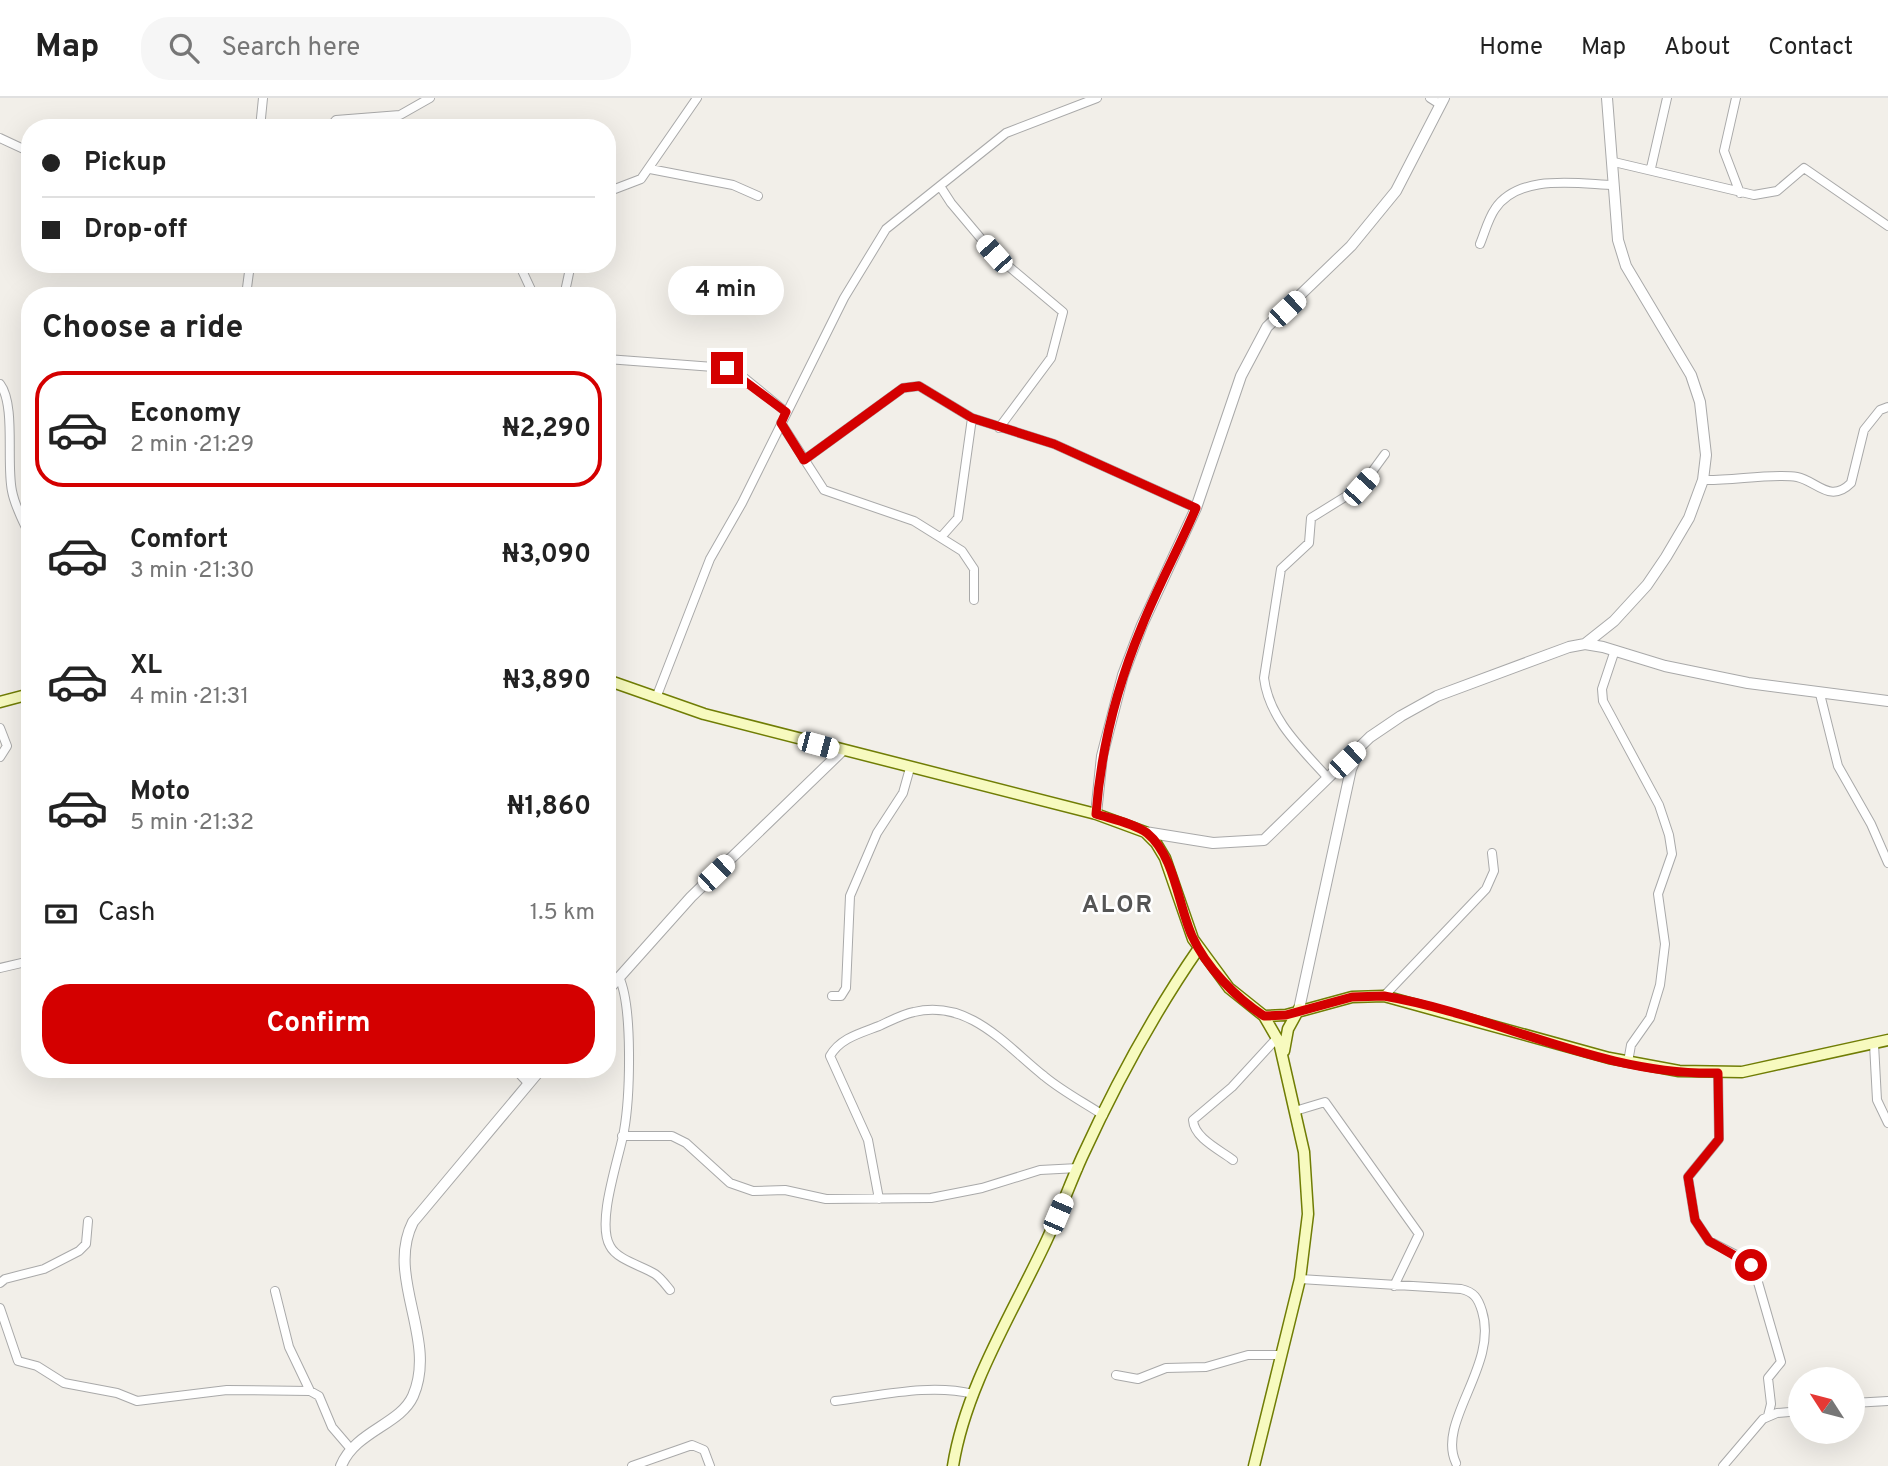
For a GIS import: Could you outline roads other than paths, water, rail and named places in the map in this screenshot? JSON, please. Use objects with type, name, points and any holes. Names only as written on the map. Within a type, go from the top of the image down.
[{"type":"main road","points":[[616,683],[704,715],[1096,814],[1145,832],[1165,858],[1182,910],[1199,948],[1230,988],[1264,1016],[1277,1038],[1308,1180],[1308,1214],[1300,1279],[1254,1466]]},
{"type":"main road","points":[[0,702],[21,696]]},
{"type":"main road","points":[[953,1466],[973,1394],[1102,1115],[1161,1005],[1199,948]]},
{"type":"main road","points":[[1264,1016],[1272,1017],[1352,997],[1384,996],[1628,1062],[1679,1071],[1718,1073],[1778,1066],[1888,1040]]},
{"type":"main road","points":[[1284,1061],[1288,1029],[1299,1009]]},
{"type":"street","points":[[261,119],[262,98]]},
{"type":"street","points":[[349,119],[400,115],[430,98]]},
{"type":"street","points":[[616,189],[632,184],[650,169],[697,98]]},
{"type":"street","points":[[656,698],[710,559],[742,503],[867,255],[886,229],[1006,133],[1097,98]]},
{"type":"street","points":[[1096,814],[1102,756],[1123,675],[1142,625],[1196,508],[1241,376],[1266,327],[1322,276],[1379,214],[1409,169],[1443,102],[1430,98]]},
{"type":"street","points":[[1145,832],[1213,843],[1265,840],[1362,746],[1401,716],[1437,696],[1524,663],[1585,645],[1614,621],[1647,585],[1689,518],[1703,480],[1706,445],[1700,402],[1691,376],[1626,266],[1618,240],[1607,98]]},
{"type":"street","points":[[1651,168],[1667,98]]},
{"type":"street","points":[[1736,98],[1724,151],[1740,193]]},
{"type":"street","points":[[0,138],[21,148]]},
{"type":"street","points":[[1614,162],[1651,168],[1740,193],[1768,195],[1777,191],[1804,168],[1888,226]]},
{"type":"street","points":[[650,169],[733,185],[758,196]]},
{"type":"street","points":[[1480,244],[1496,206],[1521,191],[1552,183],[1614,185]]},
{"type":"street","points":[[940,186],[994,254],[1063,312],[1051,358],[999,428]]},
{"type":"street","points":[[616,360],[727,368],[786,412]]},
{"type":"street","points":[[0,384],[5,390],[8,410],[11,489],[21,514]]},
{"type":"street","points":[[804,460],[909,385],[939,395],[972,418],[1054,444],[1196,508]]},
{"type":"street","points":[[1703,480],[1794,477],[1820,490],[1837,491],[1851,483],[1867,424],[1888,407]]},
{"type":"street","points":[[942,536],[958,518],[972,418]]},
{"type":"street","points":[[781,423],[818,483],[833,495],[874,505],[942,536],[962,551],[974,569],[974,600]]},
{"type":"street","points":[[1327,778],[1278,719],[1265,693],[1264,678],[1281,569],[1309,543],[1311,518],[1361,487],[1385,454]]},
{"type":"street","points":[[1585,645],[1615,650],[1701,673],[1820,694],[1888,701]]},
{"type":"street","points":[[1615,650],[1602,689],[1603,701],[1659,806],[1672,854],[1658,894],[1665,944],[1660,985],[1650,1018],[1631,1045],[1628,1062]]},
{"type":"street","points":[[1820,694],[1838,766],[1871,824],[1888,863]]},
{"type":"street","points":[[0,728],[7,746],[0,757]]},
{"type":"street","points":[[1299,1009],[1349,779],[1362,746]]},
{"type":"street","points":[[616,980],[691,897],[841,751]]},
{"type":"street","points":[[832,996],[841,996],[846,988],[850,896],[877,833],[903,793],[910,768]]},
{"type":"street","points":[[1337,769],[1346,770],[1349,779]]},
{"type":"street","points":[[1384,996],[1486,889],[1493,871],[1492,853]]},
{"type":"street","points":[[0,968],[21,963]]},
{"type":"street","points":[[619,977],[628,1009],[622,1136],[606,1221],[608,1245],[615,1252],[658,1275],[670,1290]]},
{"type":"street","points":[[879,1199],[868,1140],[830,1056],[835,1046],[852,1036],[915,1011],[942,1011],[967,1017],[1001,1037],[1044,1076],[1102,1115]]},
{"type":"street","points":[[1233,1160],[1202,1138],[1194,1129],[1193,1120],[1232,1087],[1277,1038]]},
{"type":"street","points":[[1874,1044],[1877,1100],[1888,1124]]},
{"type":"street","points":[[1718,1073],[1719,1139],[1691,1170],[1688,1185],[1701,1232],[1709,1241],[1751,1265],[1761,1284],[1780,1362],[1767,1382],[1771,1404],[1768,1416],[1723,1466]]},
{"type":"street","points":[[523,1078],[529,1084]]},
{"type":"street","points":[[341,1466],[350,1448],[412,1398],[418,1375],[417,1341],[402,1257],[405,1238],[413,1222],[534,1078]]},
{"type":"street","points":[[1295,1111],[1325,1102],[1419,1234],[1394,1286]]},
{"type":"street","points":[[622,1136],[672,1136],[686,1143],[730,1183],[753,1191],[785,1190],[826,1199],[931,1198],[982,1188],[1040,1170],[1078,1168]]},
{"type":"street","points":[[0,1283],[5,1279],[44,1269],[79,1251],[86,1244],[88,1221]]},
{"type":"street","points":[[1300,1279],[1470,1291],[1477,1298],[1487,1333],[1485,1350],[1453,1434],[1451,1451],[1456,1463]]},
{"type":"street","points":[[275,1291],[289,1347],[310,1391]]},
{"type":"street","points":[[0,1308],[18,1361],[37,1366],[64,1383],[117,1393],[137,1401],[228,1390],[310,1391],[320,1396],[332,1427],[350,1448]]},
{"type":"street","points":[[1116,1375],[1138,1380],[1166,1368],[1206,1367],[1248,1354],[1281,1355]]},
{"type":"street","points":[[835,1401],[933,1390],[957,1390],[973,1394]]},
{"type":"street","points":[[1866,1403],[1888,1401]]},
{"type":"street","points":[[1768,1416],[1788,1413]]},
{"type":"street","points":[[632,1466],[692,1445],[704,1450],[709,1466]]},
{"type":"district","name":"ALOR","points":[[1118,904]]}]
